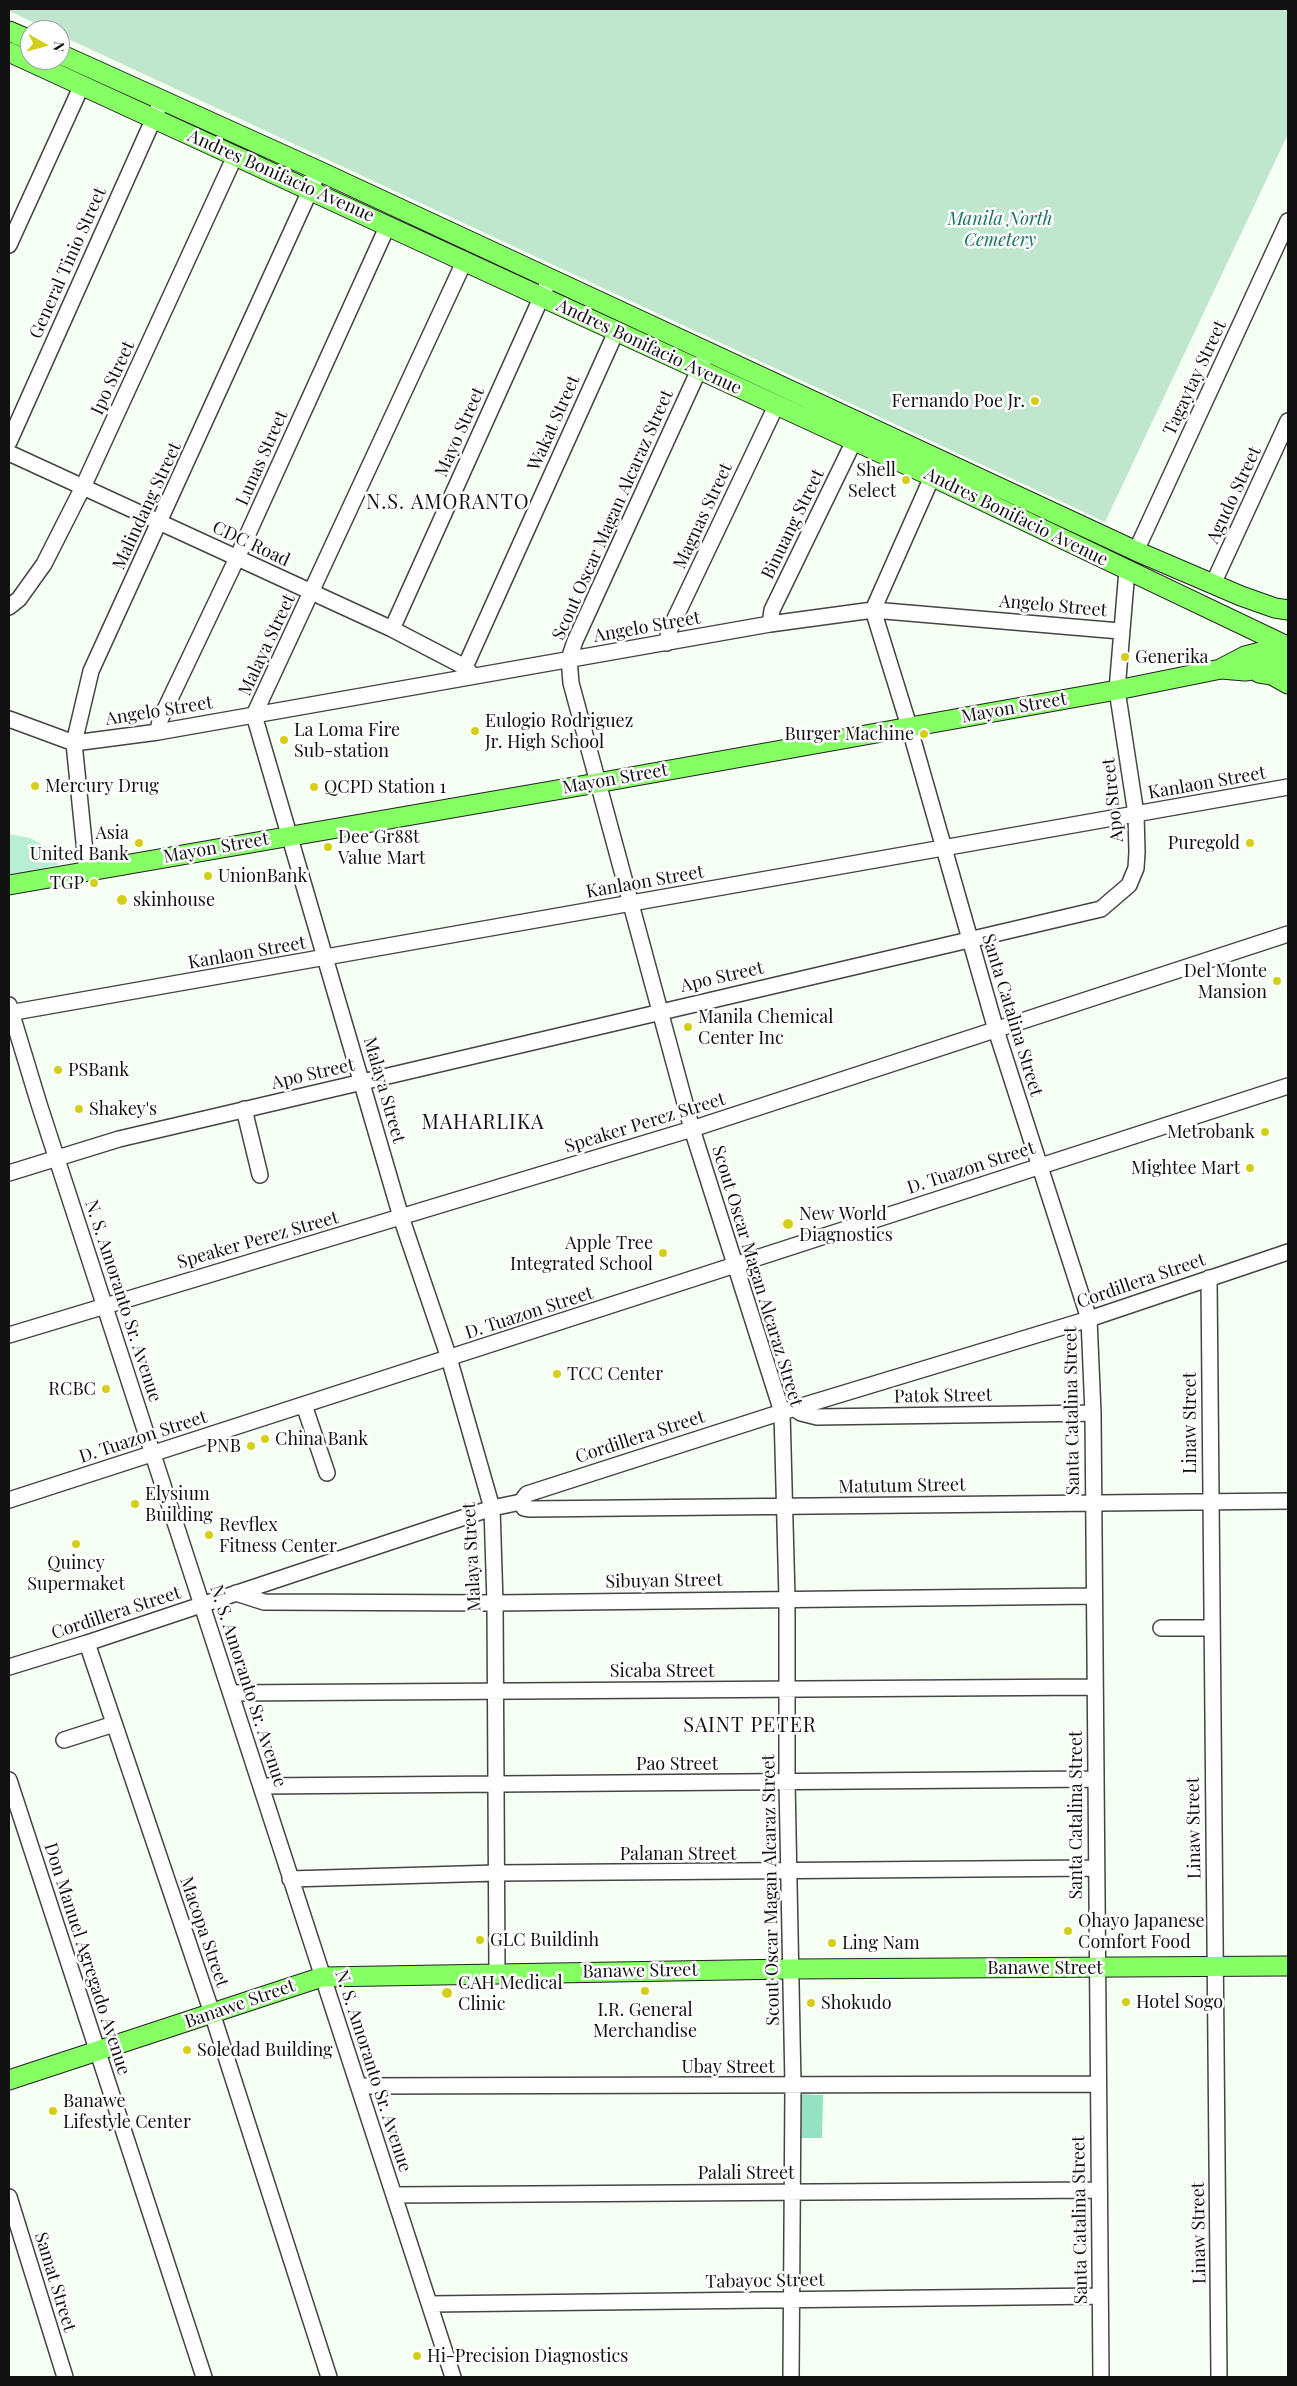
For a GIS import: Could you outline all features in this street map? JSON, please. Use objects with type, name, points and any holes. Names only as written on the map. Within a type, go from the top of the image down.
[{"type":"main road","name":"Andres Bonifacio Avenue","points":[[9,52],[465,260],[616,332],[854,441],[936,469],[1214,584],[1275,608],[1288,610]]},
{"type":"main road","name":"Andres Bonifacio Avenue","points":[[70,59],[319,171],[708,352],[1127,570],[1288,646]]},
{"type":"main road","points":[[1250,628],[1252,635],[1245,663],[1288,684]]},
{"type":"main road","name":"Mayon Street","points":[[9,885],[1117,690],[1245,663],[1288,646]]},
{"type":"main road","name":"Mayon Street","points":[[1245,663],[1288,665]]},
{"type":"main road","name":"Banawe Street","points":[[9,2080],[322,1977],[497,1973],[1288,1966]]},
{"type":"street","points":[[9,245],[82,85]]},
{"type":"street","name":"General Tinio Street","points":[[9,442],[162,100]]},
{"type":"street","name":"Ipo Street","points":[[9,606],[19,599],[44,564],[83,488],[235,156]]},
{"type":"street","name":"Malindang Street","points":[[87,872],[74,743],[91,671],[319,171]]},
{"type":"street","name":"Tagaytay Street","points":[[1136,551],[1288,222]]},
{"type":"street","name":"Lunas Street","points":[[158,732],[160,720],[237,558],[388,225]]},
{"type":"street","name":"Malaya Street","points":[[465,260],[254,715],[401,1217],[449,1358],[492,1508],[495,1603],[497,1973]]},
{"type":"street","name":"Mayo Street","points":[[392,629],[550,278]]},
{"type":"street","name":"Wakat Street","points":[[469,672],[616,332]]},
{"type":"street","name":"Scout Oscar Magan Alcaraz Street","points":[[708,352],[568,659],[571,683],[597,783],[692,1129],[735,1266],[788,1410],[784,1506],[787,1598],[787,1782],[790,1872],[793,2192],[792,2377]]},
{"type":"street","name":"Magnas Street","points":[[667,643],[669,631],[776,406]]},
{"type":"street","name":"Agudo Street","points":[[1214,584],[1288,421]]},
{"type":"street","name":"Binuang Street","points":[[770,624],[772,610],[854,441]]},
{"type":"street","name":"CDC Road","points":[[9,454],[392,629],[469,672]]},
{"type":"street","points":[[873,610],[936,469]]},
{"type":"street","name":"Apo Street","points":[[9,1173],[119,1139],[1101,908],[1129,885],[1136,868],[1136,814],[1117,690],[1120,631],[1127,570]]},
{"type":"street","name":"Angelo Street","points":[[9,718],[74,743],[158,732],[254,715],[469,672],[568,659],[770,624],[873,610],[1120,631]]},
{"type":"street","name":"Santa Catalina Street","points":[[873,610],[909,726],[996,1030],[1089,1319],[1093,1413],[1094,1779],[1101,2377]]},
{"type":"street","name":"Kanlaon Street","points":[[9,1010],[326,958],[1288,787]]},
{"type":"street","name":"Speaker Perez Street","points":[[9,1335],[692,1129],[1288,934]]},
{"type":"street","name":"N. S. Amoranto Sr. Avenue","points":[[9,1010],[453,2377]]},
{"type":"street","name":"D. Tuazon Street","points":[[9,1500],[1288,1086]]},
{"type":"street","points":[[244,1109],[260,1175]]},
{"type":"street","name":"Cordillera Street","points":[[9,1667],[236,1594],[492,1508],[521,1502],[527,1494],[788,1410],[1089,1319],[1288,1252]]},
{"type":"street","name":"Linaw Street","points":[[1209,1278],[1209,1501],[1219,2377]]},
{"type":"street","points":[[304,1404],[327,1473]]},
{"type":"street","name":"Patok Street","points":[[788,1410],[817,1417],[1093,1413]]},
{"type":"street","name":"Matutum Street","points":[[521,1502],[521,1506],[526,1509],[1288,1501]]},
{"type":"street","name":"Sibuyan Street","points":[[236,1594],[264,1602],[495,1603],[787,1598],[1093,1596]]},
{"type":"street","points":[[1161,1628],[1211,1628]]},
{"type":"street","name":"Macopa Street","points":[[87,1643],[212,2013],[329,2377]]},
{"type":"street","name":"Sicaba Street","points":[[231,1693],[1094,1687]]},
{"type":"street","points":[[64,1740],[114,1724]]},
{"type":"street","name":"Pao Street","points":[[261,1786],[1094,1779]]},
{"type":"street","name":"Don Manuel Agregado Avenue","points":[[9,1780],[204,2377]]},
{"type":"street","name":"Palanan Street","points":[[290,1879],[496,1873],[1095,1868]]},
{"type":"street","name":"Ubay Street","points":[[359,2086],[1097,2084]]},
{"type":"street","name":"Palali Street","points":[[394,2195],[1098,2190]]},
{"type":"street","name":"Samat Street","points":[[9,2198],[65,2377]]},
{"type":"street","name":"Tabayoc Street","points":[[430,2304],[1100,2296]]},
{"type":"green space","name":"Manila North Cemetery","points":[[9,9],[1288,9],[1288,134],[1105,522],[70,40],[70,20],[28,20],[9,11]]},
{"type":"green space","points":[[9,834],[30,838],[52,850],[58,865],[9,876]]},
{"type":"green space","points":[[798,2094],[823,2095],[822,2138],[798,2138]]},
{"type":"place","name":"Fernando Poe Jr.","points":[[1035,401]]},
{"type":"place","name":"Shell Select","points":[[906,480]]},
{"type":"place","name":"Generika","points":[[1125,657]]},
{"type":"place","name":"Eulogio Rodriguez Jr. High School","points":[[475,731]]},
{"type":"place","name":"Burger Machine","points":[[924,734]]},
{"type":"place","name":"La Loma Fire Sub-station","points":[[284,740]]},
{"type":"place","name":"Mercury Drug","points":[[35,786]]},
{"type":"place","name":"QCPD Station 1","points":[[314,787]]},
{"type":"place","name":"Asia United Bank","points":[[139,843]]},
{"type":"place","name":"Puregold","points":[[1250,843]]},
{"type":"place","name":"Dee Gr88t Value Mart","points":[[328,847]]},
{"type":"place","name":"UnionBank","points":[[208,876]]},
{"type":"place","name":"TGP","points":[[94,883]]},
{"type":"place","name":"skinhouse","points":[[122,900]]},
{"type":"place","name":"Del Monte Mansion","points":[[1277,981]]},
{"type":"place","name":"Manila Chemical Center Inc","points":[[688,1027]]},
{"type":"place","name":"PSBank","points":[[58,1070]]},
{"type":"place","name":"Shakey's","points":[[79,1109]]},
{"type":"place","name":"Metrobank","points":[[1265,1132]]},
{"type":"place","name":"Mightee Mart","points":[[1250,1168]]},
{"type":"place","name":"New World Diagnostics","points":[[788,1224]]},
{"type":"place","name":"Apple Tree Integrated School","points":[[663,1253]]},
{"type":"place","name":"TCC Center","points":[[557,1374]]},
{"type":"place","name":"RCBC","points":[[106,1389]]},
{"type":"place","name":"China Bank","points":[[265,1439]]},
{"type":"place","name":"PNB","points":[[251,1446]]},
{"type":"place","name":"Elysium Building","points":[[135,1504]]},
{"type":"place","name":"Revflex Fitness Center","points":[[209,1535]]},
{"type":"place","name":"Quincy Supermaket","points":[[76,1544]]},
{"type":"place","name":"Ohayo Japanese Comfort Food","points":[[1068,1931]]},
{"type":"place","name":"GLC Buildinh","points":[[480,1940]]},
{"type":"place","name":"Ling Nam","points":[[832,1943]]},
{"type":"place","name":"I.R. General Merchandise","points":[[645,1991]]},
{"type":"place","name":"CAH Medical Clinic","points":[[447,1993]]},
{"type":"place","name":"Hotel Sogo","points":[[1126,2002]]},
{"type":"place","name":"Shokudo","points":[[811,2003]]},
{"type":"place","name":"Soledad Building","points":[[187,2050]]},
{"type":"place","name":"Banawe Lifestyle Center","points":[[53,2111]]},
{"type":"place","name":"Hi-Precision Diagnostics","points":[[417,2356]]},
{"type":"district","name":"N.S. AMORANTO","points":[[448,503]]},
{"type":"district","name":"MAHARLIKA","points":[[483,1123]]},
{"type":"district","name":"SAINT PETER","points":[[750,1726]]}]
